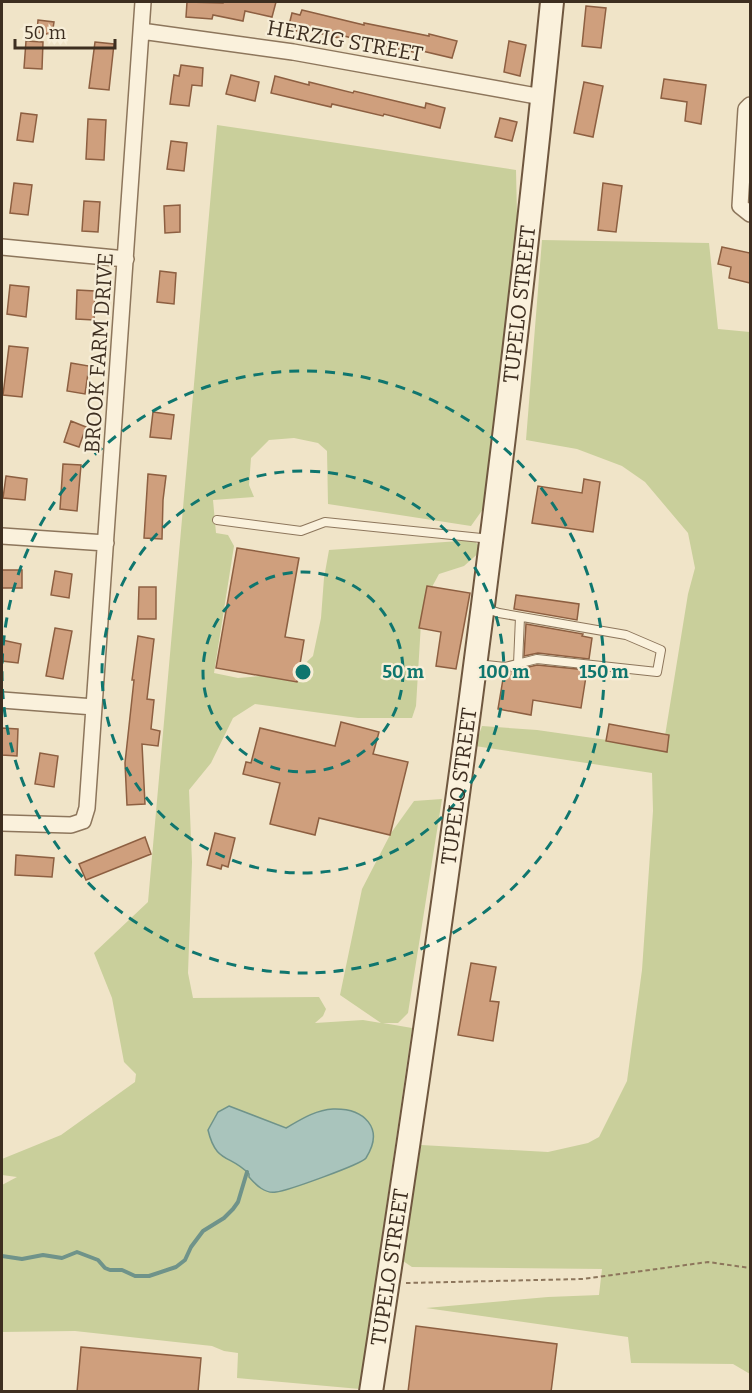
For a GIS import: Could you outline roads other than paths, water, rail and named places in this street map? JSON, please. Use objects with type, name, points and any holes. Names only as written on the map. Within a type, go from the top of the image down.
[{"type":"main road","name":"TUPELO STREET","points":[[371,1392],[492,539],[552,2]]},
{"type":"street","name":"BROOK FARM DRIVE","points":[[2,823],[71,825],[83,821],[87,808],[143,2]]},
{"type":"street","name":"HERZIG STREET","points":[[141,31],[293,52],[542,97]]},
{"type":"street","points":[[750,105],[746,109],[740,206],[750,213]]},
{"type":"street","points":[[2,247],[126,259]]},
{"type":"street","points":[[2,536],[106,543]]},
{"type":"street","points":[[2,700],[94,707]]},
{"type":"lane","points":[[217,520],[301,531],[325,522],[492,539]]},
{"type":"lane","points":[[475,664],[505,667],[537,659],[657,672],[661,650],[626,635],[499,613],[483,607]]},
{"type":"lane","points":[[518,664],[520,617]]},
{"type":"water","points":[[229,1106],[286,1128],[320,1111],[333,1109],[354,1112],[362,1116],[372,1129],[371,1147],[366,1158],[352,1166],[294,1187],[268,1192],[255,1183],[242,1168],[219,1154],[211,1141],[208,1130],[218,1112]]},
{"type":"waterway","points":[[2,1256],[22,1259],[43,1255],[62,1258],[77,1252],[98,1260],[105,1268],[122,1270],[135,1276],[149,1276],[176,1267],[185,1260],[203,1231],[224,1218],[233,1209],[238,1202],[247,1172]]}]
